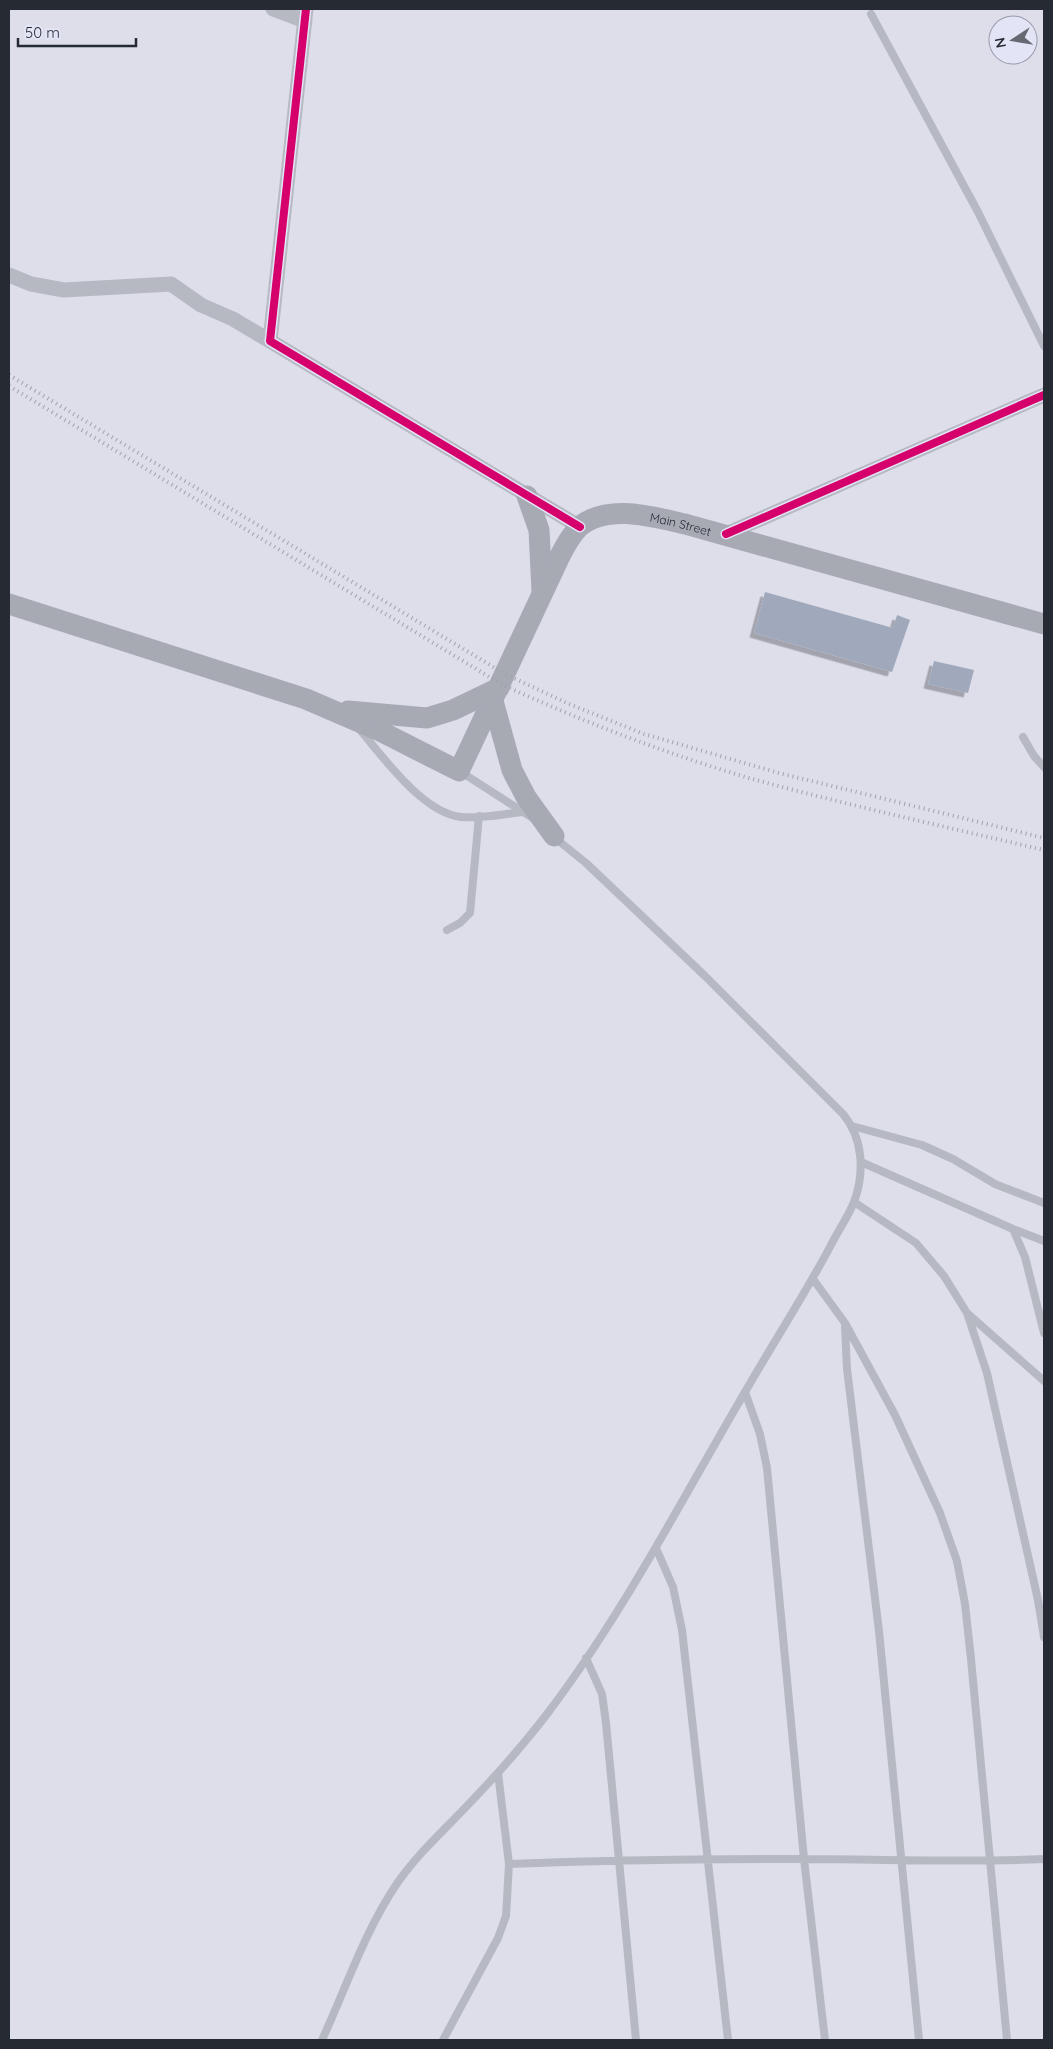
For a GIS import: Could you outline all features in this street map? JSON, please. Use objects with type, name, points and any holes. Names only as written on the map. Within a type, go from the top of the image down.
[{"type":"main road","points":[[527,496],[539,530],[542,594]]},
{"type":"main road","name":"Main Street","points":[[459,771],[569,539],[580,527],[600,517],[627,514],[676,522],[726,534],[881,580],[1044,624]]},
{"type":"main road","points":[[9,604],[306,699],[344,715],[459,771]]},
{"type":"main road","points":[[344,715],[359,712],[427,718],[496,694],[512,770],[526,797],[554,836]]},
{"type":"street","points":[[270,341],[306,15],[273,9]]},
{"type":"street","points":[[9,276],[30,284],[64,290],[171,284],[201,305],[270,341],[580,527]]},
{"type":"street","points":[[726,534],[1044,395]]},
{"type":"lane","points":[[871,14],[978,212],[1044,346]]},
{"type":"lane","points":[[344,715],[400,776],[440,811],[460,817],[523,812]]},
{"type":"lane","points":[[1023,736],[1034,756],[1044,767]]},
{"type":"lane","points":[[322,2040],[365,1944],[397,1884],[417,1857],[498,1773],[546,1715],[586,1658],[656,1548],[745,1392],[813,1280],[854,1202],[861,1162],[852,1126],[705,976],[586,863],[554,836],[523,812],[459,771]]},
{"type":"lane","points":[[446,930],[460,923],[470,913],[479,816]]},
{"type":"lane","points":[[852,1126],[922,1145],[953,1159],[995,1184],[1044,1203]]},
{"type":"lane","points":[[861,1162],[1044,1241]]},
{"type":"lane","points":[[854,1202],[916,1243],[944,1276],[967,1313],[989,1382],[1038,1600],[1044,1637]]},
{"type":"lane","points":[[1013,1229],[1025,1257],[1044,1333]]},
{"type":"lane","points":[[813,1280],[845,1323],[895,1415],[940,1513],[957,1561],[965,1604],[1007,2040]]},
{"type":"lane","points":[[967,1313],[1044,1381]]},
{"type":"lane","points":[[845,1323],[847,1369],[879,1631],[903,1860],[919,2040]]},
{"type":"lane","points":[[745,1392],[760,1434],[766,1468],[804,1859],[825,2040]]},
{"type":"lane","points":[[656,1548],[673,1587],[682,1630],[728,2040]]},
{"type":"lane","points":[[586,1658],[602,1694],[620,1860],[636,2040]]},
{"type":"lane","points":[[443,2040],[504,1926],[509,1895],[509,1864],[498,1773]]},
{"type":"lane","points":[[509,1864],[620,1860],[804,1859],[991,1862],[1044,1859]]},
{"type":"building","points":[[765,592],[893,628],[897,615],[910,620],[892,672],[754,633]]},
{"type":"building","points":[[934,661],[974,670],[968,693],[928,684]]},
{"type":"railway","points":[[9,375],[505,674],[569,704],[644,734],[779,773],[1044,838]]},
{"type":"railway","points":[[9,386],[501,684],[531,698],[654,747],[749,778],[860,807],[1044,850]]},
{"type":"cycle path","points":[[306,9],[270,341],[580,527]]},
{"type":"cycle path","points":[[726,534],[1044,395]]}]
